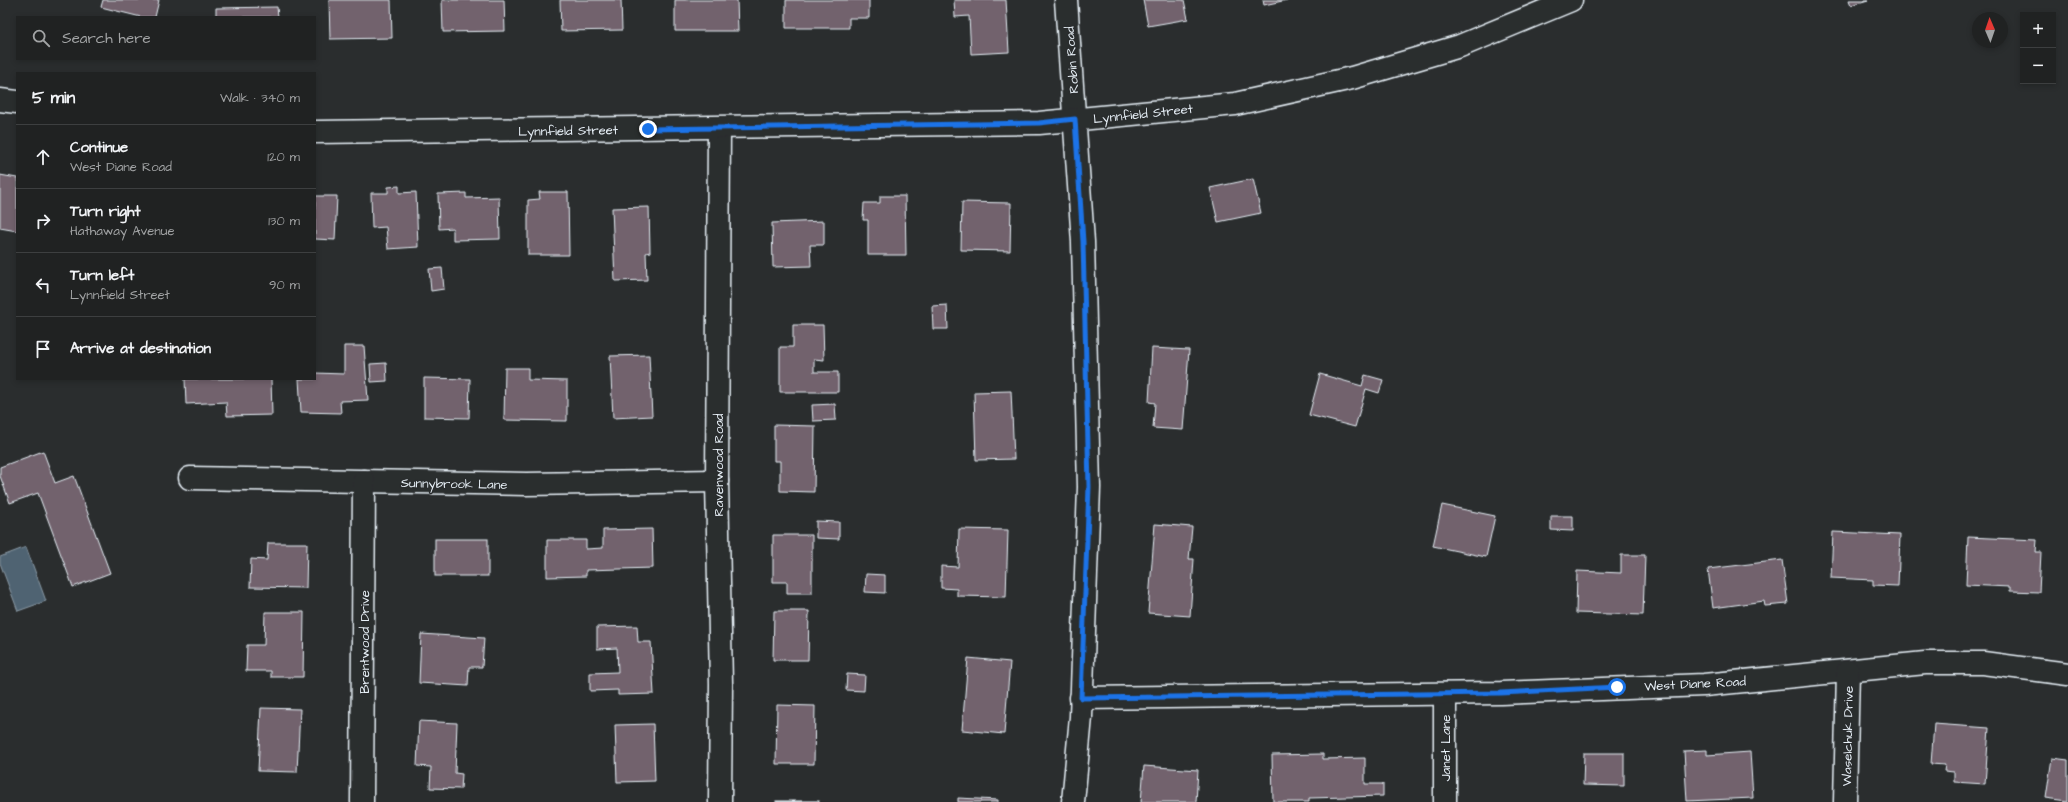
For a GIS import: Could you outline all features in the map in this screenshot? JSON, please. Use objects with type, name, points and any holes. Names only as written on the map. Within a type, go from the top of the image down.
[{"type":"street","name":"Robin Road","points":[[1066,0],[1083,242],[1089,487],[1081,698],[1073,802]]},
{"type":"street","name":"Lynnfield Street","points":[[316,132],[1039,123],[1235,104],[1352,78],[1460,46],[1571,0]]},
{"type":"street","points":[[0,100],[16,102]]},
{"type":"street","name":"Ravenwood Road","points":[[719,128],[717,481],[721,684],[720,802]]},
{"type":"street","name":"Sunnybrook Lane","points":[[190,478],[526,484],[717,481]]},
{"type":"street","name":"Brentwood Drive","points":[[362,802],[364,481]]},
{"type":"street","name":"West Diane Road","points":[[1081,698],[1445,694],[1704,685],[1887,666],[1955,663],[1990,664],[2068,674]]},
{"type":"street","name":"Waselchuk Drive","points":[[1845,802],[1848,670]]},
{"type":"street","name":"Janet Lane","points":[[1445,694],[1445,802]]},
{"type":"water","points":[[26,547],[46,601],[18,611],[0,563],[0,557]]},
{"type":"building","points":[[103,0],[159,0],[155,16],[137,16],[101,7]]},
{"type":"building","points":[[329,0],[391,0],[392,38],[330,39]]},
{"type":"building","points":[[442,0],[504,0],[505,31],[443,32]]},
{"type":"building","points":[[560,0],[621,0],[622,30],[561,31]]},
{"type":"building","points":[[675,0],[737,0],[738,31],[675,31]]},
{"type":"building","points":[[786,0],[869,0],[869,18],[849,18],[849,28],[786,28]]},
{"type":"building","points":[[954,0],[1006,0],[1009,52],[971,54],[969,16],[955,17]]},
{"type":"building","points":[[1143,0],[1184,0],[1188,19],[1148,26]]},
{"type":"building","points":[[1263,0],[1287,0],[1264,5]]},
{"type":"building","points":[[1849,0],[1868,0],[1851,5]]},
{"type":"building","points":[[277,7],[278,16],[216,16],[216,8]]},
{"type":"building","points":[[0,175],[16,178],[16,231],[0,228]]},
{"type":"building","points":[[1253,179],[1261,213],[1218,222],[1210,188]]},
{"type":"building","points":[[399,186],[399,193],[416,192],[418,247],[388,249],[386,227],[372,228],[371,193],[388,193],[388,187]]},
{"type":"building","points":[[539,192],[568,192],[569,255],[528,255],[528,200],[540,199]]},
{"type":"building","points":[[466,193],[466,198],[499,197],[500,239],[453,240],[453,228],[439,229],[438,194]]},
{"type":"building","points":[[316,196],[337,196],[335,240],[316,239]]},
{"type":"building","points":[[880,196],[905,196],[906,255],[868,255],[868,220],[863,220],[864,203],[880,203]]},
{"type":"building","points":[[962,202],[1011,203],[1010,251],[961,250]]},
{"type":"building","points":[[649,207],[650,252],[646,253],[647,280],[615,281],[612,208]]},
{"type":"building","points":[[824,221],[824,245],[810,245],[811,266],[773,267],[772,223]]},
{"type":"building","points":[[442,268],[444,289],[431,291],[429,269]]},
{"type":"building","points":[[947,305],[948,329],[933,329],[932,306]]},
{"type":"building","points":[[793,325],[823,325],[824,360],[814,359],[814,372],[838,372],[838,392],[780,392],[780,347],[793,347]]},
{"type":"building","points":[[344,346],[364,346],[368,400],[340,401],[341,413],[301,412],[299,380],[316,380],[316,373],[344,374]]},
{"type":"building","points":[[1152,348],[1189,350],[1183,430],[1153,428],[1155,403],[1149,402]]},
{"type":"building","points":[[649,355],[652,416],[613,418],[610,356]]},
{"type":"building","points":[[386,363],[387,381],[371,382],[370,364]]},
{"type":"building","points":[[505,368],[528,368],[528,380],[567,381],[567,421],[504,420]]},
{"type":"building","points":[[1320,374],[1362,386],[1365,375],[1383,380],[1379,393],[1366,389],[1355,427],[1309,415]]},
{"type":"building","points":[[424,378],[470,379],[469,418],[424,417]]},
{"type":"building","points":[[185,380],[271,380],[272,415],[227,416],[226,402],[186,404]]},
{"type":"building","points":[[1011,391],[1014,459],[976,460],[974,392]]},
{"type":"building","points":[[835,404],[836,420],[813,421],[812,405]]},
{"type":"building","points":[[774,425],[815,426],[814,492],[780,491],[780,461],[774,461]]},
{"type":"building","points":[[43,451],[55,483],[74,476],[110,573],[73,587],[38,493],[10,503],[0,476],[0,467]]},
{"type":"building","points":[[1442,505],[1495,516],[1486,557],[1433,546]]},
{"type":"building","points":[[1551,516],[1573,516],[1573,531],[1551,530]]},
{"type":"building","points":[[816,521],[839,522],[839,539],[816,538]]},
{"type":"building","points":[[1155,524],[1192,527],[1189,559],[1194,559],[1190,616],[1148,613]]},
{"type":"building","points":[[652,529],[653,568],[586,570],[586,576],[547,577],[547,540],[586,540],[586,549],[603,548],[603,530]]},
{"type":"building","points":[[959,529],[1008,530],[1006,597],[957,596],[957,589],[941,588],[941,566],[958,567]]},
{"type":"building","points":[[1833,532],[1900,535],[1898,586],[1873,585],[1873,580],[1831,578]]},
{"type":"building","points":[[773,535],[812,535],[812,593],[787,593],[787,582],[773,582]]},
{"type":"building","points":[[1968,537],[2037,540],[2036,552],[2041,552],[2039,592],[2010,591],[2010,587],[1966,585]]},
{"type":"building","points":[[435,539],[488,539],[488,576],[435,576]]},
{"type":"building","points":[[268,543],[307,543],[306,588],[250,587],[251,559],[267,560]]},
{"type":"building","points":[[1621,555],[1645,555],[1643,615],[1576,613],[1577,571],[1621,573]]},
{"type":"building","points":[[1782,560],[1788,604],[1765,606],[1764,601],[1713,608],[1708,569]]},
{"type":"building","points":[[866,574],[885,575],[885,593],[865,592]]},
{"type":"building","points":[[774,611],[809,611],[808,660],[773,660]]},
{"type":"building","points":[[265,612],[304,612],[303,677],[271,677],[271,671],[246,671],[247,645],[264,645]]},
{"type":"building","points":[[637,626],[638,642],[651,642],[654,694],[618,695],[618,690],[590,691],[590,673],[618,672],[617,648],[597,649],[597,627]]},
{"type":"building","points":[[421,634],[484,638],[482,667],[469,667],[468,686],[419,683]]},
{"type":"building","points":[[968,658],[1010,662],[1004,734],[962,730]]},
{"type":"building","points":[[847,674],[865,675],[864,691],[846,690]]},
{"type":"building","points":[[777,705],[815,706],[814,764],[776,764]]},
{"type":"building","points":[[261,708],[300,709],[297,772],[258,771]]},
{"type":"building","points":[[419,721],[457,723],[455,773],[462,774],[461,789],[430,788],[431,767],[417,766]]},
{"type":"building","points":[[653,724],[655,781],[617,782],[615,725]]},
{"type":"building","points":[[1934,724],[1989,728],[1985,784],[1954,782],[1954,772],[1944,771],[1945,765],[1931,764]]},
{"type":"building","points":[[1707,750],[1707,755],[1750,752],[1753,798],[1687,801],[1684,751]]},
{"type":"building","points":[[1584,753],[1624,753],[1624,786],[1583,785]]},
{"type":"building","points":[[1323,754],[1323,759],[1365,758],[1365,784],[1383,784],[1383,796],[1309,798],[1309,802],[1273,802],[1272,755]]},
{"type":"building","points":[[2052,758],[2068,760],[2068,801],[2046,798]]},
{"type":"building","points":[[1144,766],[1198,770],[1196,802],[1141,802]]},
{"type":"building","points":[[958,798],[998,800],[998,802],[958,802]]},
{"type":"building","points":[[819,801],[819,802],[776,802]]},
{"type":"route","points":[[648,129],[1039,123],[1075,119],[1083,242],[1089,487],[1085,629],[1081,698],[1501,693],[1617,687]]}]
